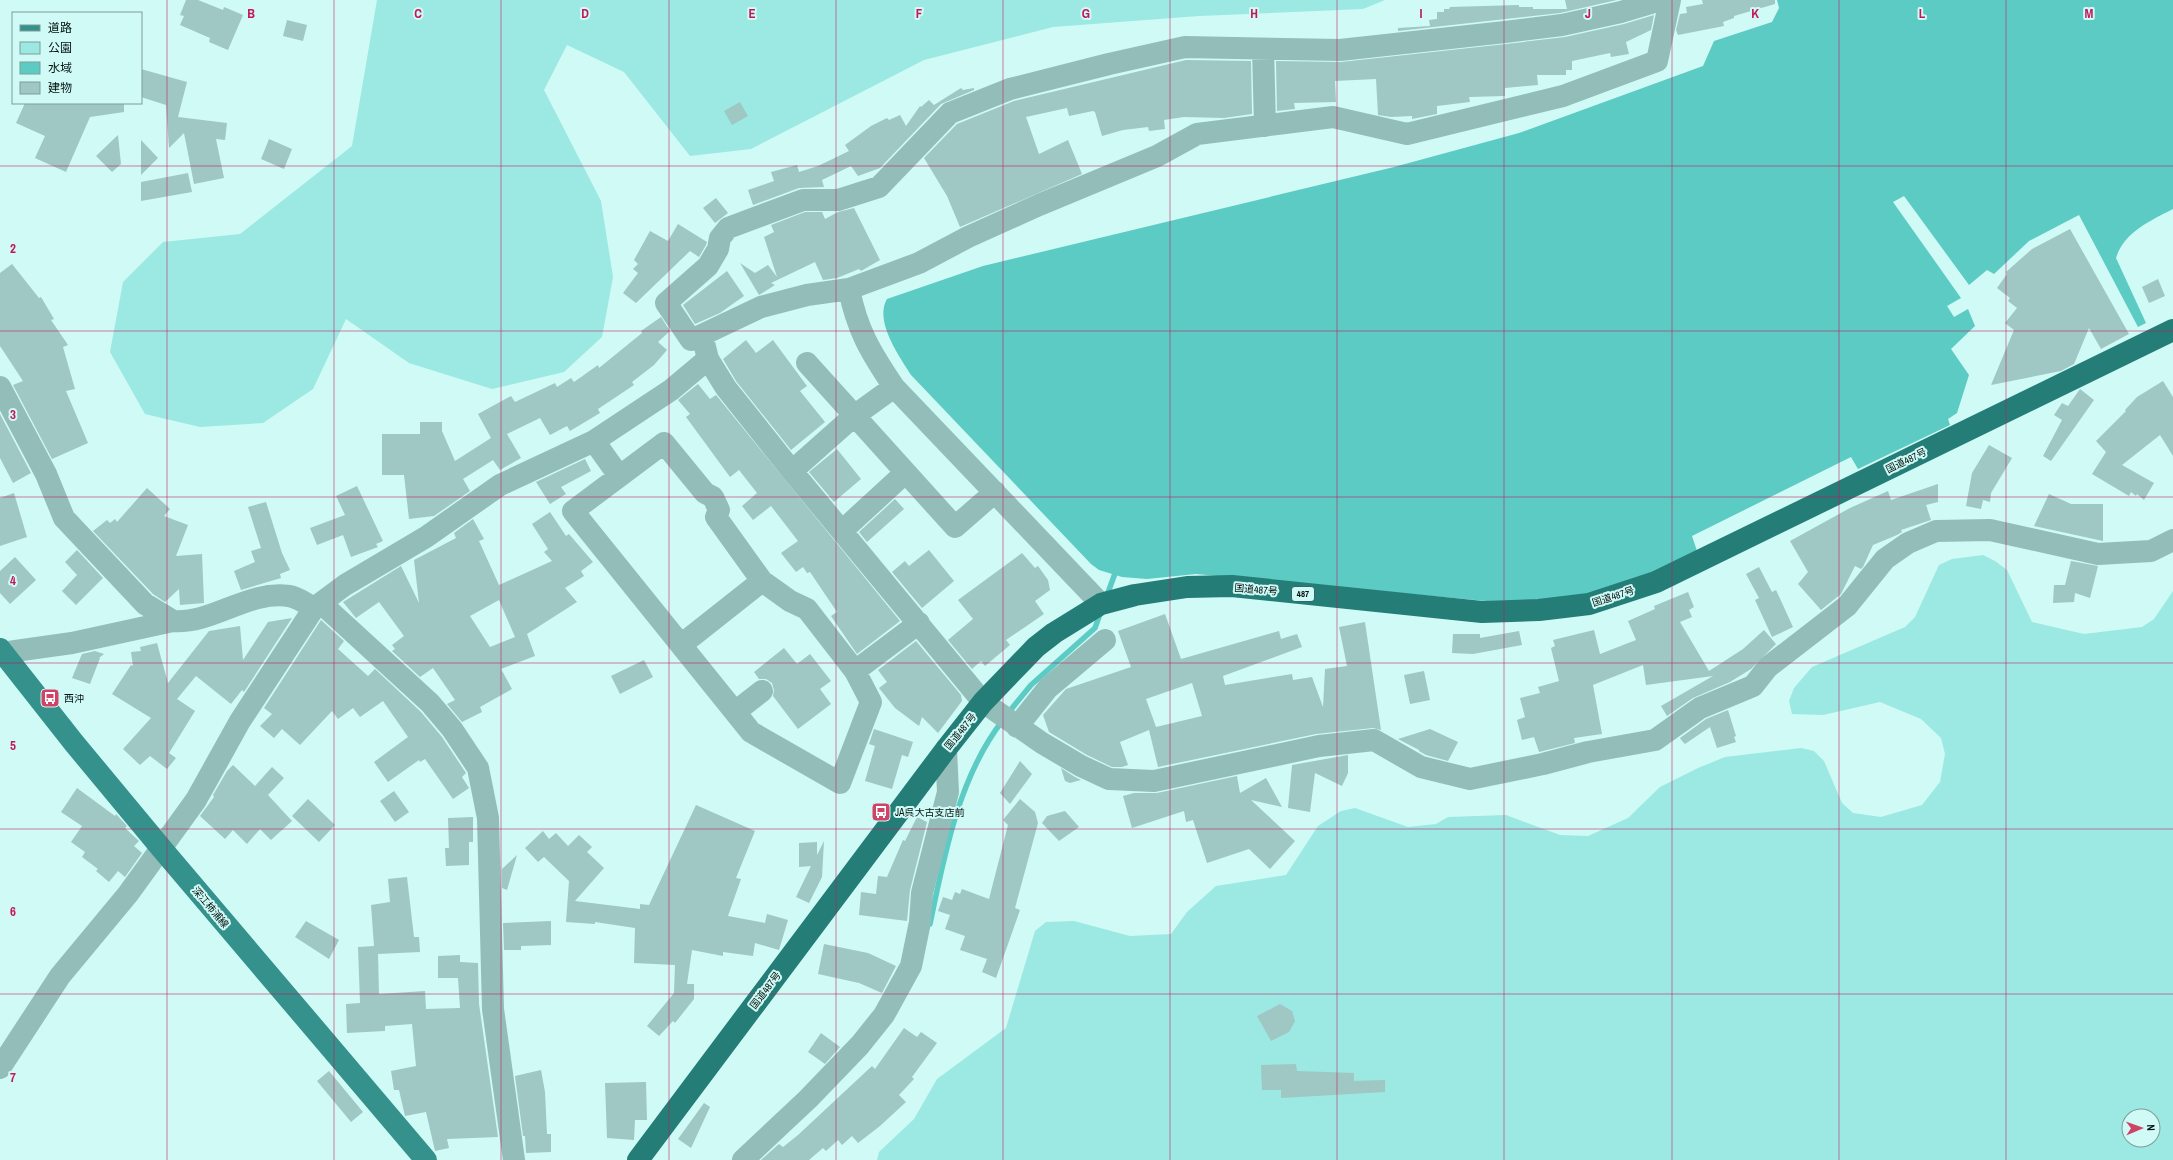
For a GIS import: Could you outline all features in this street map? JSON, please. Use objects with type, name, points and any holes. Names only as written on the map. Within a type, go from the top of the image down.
[{"type":"highway","name":"国道487号","points":[[638,1160],[946,749],[983,702],[1036,647],[1054,633],[1102,604],[1136,595],[1187,588],[1232,586],[1482,612],[1539,610],[1589,604],[1656,582],[2173,330]]},
{"type":"main road","name":"深江柿浦線","points":[[1,652],[162,849],[426,1160]]},
{"type":"street","points":[[1660,0],[1621,12],[1562,25],[1340,50],[1184,47],[1010,89],[950,113],[879,187],[838,200],[803,200],[728,228],[720,238],[718,249],[708,266],[666,303],[691,340],[761,307],[807,295],[849,289],[919,263],[982,231],[1039,205],[1157,156],[1198,134],[1333,117],[1407,134],[1563,96],[1658,61],[1670,0]]},
{"type":"street","points":[[1263,49],[1264,126]]},
{"type":"street","points":[[849,289],[857,322],[872,354],[894,387],[1102,604]]},
{"type":"street","points":[[702,335],[708,359],[726,388],[792,471],[843,530],[983,702],[1017,727],[1081,766],[1109,779],[1154,781],[1319,746],[1374,740],[1421,767],[1470,779],[1543,764],[1588,752],[1655,740],[1700,708],[1753,686],[1768,667],[1847,606],[1886,559],[1908,542],[1936,531],[1990,530],[2098,554],[2151,551],[2173,540]]},
{"type":"street","points":[[0,1068],[60,976],[128,894],[196,800],[240,721],[318,606],[345,584],[426,537],[500,485],[594,441],[671,390],[708,359]]},
{"type":"street","points":[[806,363],[955,527],[995,492]]},
{"type":"street","points":[[0,387],[46,474],[64,518],[145,604],[173,621]]},
{"type":"street","points":[[792,471],[854,416],[894,387]]},
{"type":"street","points":[[594,441],[619,476]]},
{"type":"street","points":[[664,442],[705,493],[713,496],[719,510],[716,517],[762,581],[790,601],[807,609],[855,671],[871,702],[840,783],[751,732],[573,511],[619,476],[664,442]]},
{"type":"street","points":[[843,530],[906,473]]},
{"type":"street","points":[[681,645],[762,581]]},
{"type":"street","points":[[1,652],[72,643],[173,621],[187,622],[255,597],[290,596],[318,606],[430,703],[452,729],[478,768],[488,818],[493,1009],[514,1160]]},
{"type":"street","points":[[855,671],[919,623]]},
{"type":"street","points":[[1017,727],[1048,688],[1105,640]]},
{"type":"street","points":[[735,712],[762,691]]},
{"type":"street","points":[[743,1160],[808,1099],[860,1045],[884,1015],[911,966],[920,922],[922,893],[948,792],[946,749]]},
{"type":"green space","points":[[377,0],[1385,0],[1363,9],[1199,16],[1053,27],[924,60],[751,149],[690,156],[624,72],[567,45],[544,90],[601,201],[613,277],[602,337],[564,372],[492,389],[409,363],[346,319],[313,389],[263,423],[200,427],[145,414],[110,352],[123,282],[163,242],[240,234],[352,146]]},
{"type":"green space","points":[[1983,555],[1995,561],[2007,570],[2032,622],[2084,634],[2142,627],[2154,619],[2173,591],[2173,1160],[877,1160],[879,1152],[914,1119],[937,1079],[1006,1028],[1035,931],[1046,922],[1074,921],[1130,936],[1171,934],[1187,912],[1216,886],[1286,875],[1318,826],[1341,811],[1355,808],[1408,827],[1436,824],[1448,817],[1506,815],[1560,835],[1588,836],[1628,818],[1660,787],[1698,768],[1725,757],[1801,748],[1814,751],[1824,761],[1842,803],[1853,813],[1881,817],[1922,805],[1940,782],[1945,754],[1941,738],[1921,719],[1880,702],[1823,715],[1792,714],[1789,701],[1794,688],[1812,667],[1905,627],[1915,617],[1939,565],[1952,559]]},
{"type":"water","points":[[1777,0],[2173,0],[2173,209],[2147,223],[2131,234],[2120,249],[2116,258],[2146,323],[2138,327],[2079,215],[2029,241],[1994,274],[1987,270],[1969,285],[1904,196],[1893,202],[1961,298],[1947,306],[1954,317],[1968,309],[1975,326],[1951,349],[1969,375],[1957,413],[1948,419],[1950,425],[1858,469],[1851,457],[1692,536],[1697,551],[1657,573],[1605,591],[1550,600],[1486,601],[1196,574],[1147,579],[1122,577],[1099,570],[1091,564],[911,375],[895,348],[886,328],[884,308],[887,299],[983,266],[1394,167],[1519,133],[1703,66],[1714,41],[1772,22],[1779,8]]},
{"type":"building","points":[[186,0],[198,0],[223,10],[224,7],[243,15],[228,50],[209,42],[210,38],[180,25],[184,16],[180,15]]},
{"type":"building","points":[[1565,0],[1617,0],[1560,13],[1398,31],[1398,28],[1430,26],[1429,20],[1437,19],[1437,12],[1444,12],[1444,9],[1449,9],[1450,7],[1519,5],[1519,7],[1533,7],[1533,9],[1567,9]]},
{"type":"building","points":[[1702,0],[1775,0],[1775,4],[1734,16],[1734,18],[1723,22],[1724,26],[1678,35],[1676,30],[1680,14],[1687,13],[1686,7],[1703,4]]},
{"type":"building","points":[[1654,15],[1651,30],[1626,42],[1629,54],[1611,57],[1610,53],[1572,61],[1572,70],[1566,70],[1566,75],[1537,75],[1538,85],[1505,88],[1505,96],[1469,97],[1470,102],[1437,106],[1437,114],[1412,119],[1412,116],[1391,117],[1378,115],[1376,79],[1335,81],[1336,102],[1294,103],[1295,109],[1277,111],[1276,61],[1341,62],[1565,37],[1624,24]]},
{"type":"building","points":[[287,20],[307,25],[303,41],[283,36]]},
{"type":"building","points":[[1186,60],[1251,61],[1252,114],[1224,118],[1184,117],[1164,120],[1165,129],[1149,131],[1148,127],[1123,130],[1102,136],[1095,112],[1093,111],[1069,116],[1067,108],[1026,117],[1039,154],[1068,140],[1082,174],[960,227],[947,196],[924,158],[957,124],[1014,101]]},
{"type":"building","points":[[142,69],[187,82],[178,117],[227,123],[225,140],[216,139],[224,178],[194,184],[184,133],[169,148],[166,105],[142,97]]},
{"type":"building","points":[[961,88],[963,90],[974,88],[974,90],[941,104],[880,168],[858,176],[851,166],[822,180],[824,187],[799,188],[753,205],[748,190],[774,181],[771,172],[797,165],[799,172],[818,166],[849,151],[845,145],[871,126],[887,118],[889,120],[900,115],[906,126],[920,106],[921,107],[929,100],[934,105]]},
{"type":"building","points":[[740,102],[748,116],[732,125],[724,111]]},
{"type":"building","points":[[25,104],[124,104],[124,112],[90,117],[66,172],[35,158],[45,136],[16,123]]},
{"type":"building","points":[[118,135],[121,164],[112,172],[96,156]]},
{"type":"building","points":[[269,139],[292,149],[284,169],[261,159]]},
{"type":"building","points":[[141,140],[158,158],[141,175]]},
{"type":"building","points":[[188,173],[192,192],[141,201],[141,182]]},
{"type":"building","points":[[716,198],[728,213],[715,223],[703,208]]},
{"type":"building","points":[[854,208],[880,260],[861,271],[859,269],[837,278],[823,280],[815,262],[771,283],[775,285],[759,295],[740,263],[755,273],[768,265],[777,277],[764,237],[774,232],[771,225],[805,212],[822,212],[825,219],[838,212]]},
{"type":"building","points":[[678,224],[707,242],[706,245],[699,257],[690,251],[636,303],[623,293],[638,273],[633,269],[638,264],[634,260],[650,231],[668,241]]},
{"type":"building","points":[[2070,229],[2129,334],[2101,349],[2089,328],[2074,364],[2061,371],[1991,385],[2014,330],[2005,323],[2017,308],[2008,301],[2010,298],[1997,288],[2007,274],[2006,272],[2032,249]]},
{"type":"building","points":[[12,264],[39,298],[41,297],[54,319],[51,320],[68,345],[63,347],[75,389],[66,391],[88,443],[52,459],[13,385],[23,381],[0,346],[0,273]]},
{"type":"building","points":[[727,271],[744,296],[720,313],[695,324],[683,305]]},
{"type":"building","points":[[2158,279],[2165,296],[2149,303],[2142,287]]},
{"type":"building","points":[[661,317],[670,331],[658,342],[667,350],[654,365],[632,382],[634,385],[598,409],[600,413],[570,431],[567,426],[550,435],[540,418],[507,434],[521,458],[500,470],[493,460],[463,479],[470,491],[434,516],[409,519],[404,475],[382,475],[382,434],[420,434],[420,422],[442,422],[442,431],[455,461],[491,438],[478,414],[511,396],[515,402],[555,383],[557,387],[571,378],[574,382],[598,365],[599,368],[642,333],[641,331]]},
{"type":"building","points":[[746,340],[756,353],[773,340],[807,386],[800,391],[825,422],[791,450],[736,381],[723,359]]},
{"type":"building","points":[[2163,381],[2173,397],[2173,456],[2160,435],[2122,465],[2154,483],[2144,500],[2137,494],[2136,496],[2131,492],[2129,496],[2092,474],[2106,452],[2096,441],[2126,411],[2125,410],[2137,397]]},
{"type":"building","points":[[698,384],[710,399],[716,395],[900,621],[857,654],[831,616],[837,612],[810,572],[807,573],[803,567],[796,572],[781,553],[798,541],[771,506],[753,520],[742,506],[757,493],[739,470],[730,477],[686,417],[690,414],[678,400]]},
{"type":"building","points":[[2080,389],[2094,400],[2051,461],[2043,456],[2062,420],[2054,415],[2062,403],[2068,406]]},
{"type":"building","points":[[0,414],[31,473],[13,483],[0,458]]},
{"type":"building","points":[[1989,445],[2012,458],[1991,493],[1990,502],[1983,500],[1981,509],[1966,506],[1972,473]]},
{"type":"building","points":[[837,449],[861,479],[834,502],[809,472]]},
{"type":"building","points":[[585,459],[591,471],[561,487],[566,494],[550,504],[536,482]]},
{"type":"building","points":[[1938,484],[1938,502],[1926,505],[1931,520],[1901,530],[1902,532],[1897,535],[1873,545],[1863,567],[1861,569],[1855,566],[1841,594],[1821,610],[1798,584],[1808,572],[1790,541],[1850,508],[1888,491],[1891,500]]},
{"type":"building","points":[[357,486],[383,541],[376,544],[378,547],[351,557],[343,535],[317,545],[310,528],[345,515],[336,496]]},
{"type":"building","points":[[147,488],[170,509],[164,516],[188,525],[176,556],[202,554],[204,603],[180,605],[179,589],[165,602],[153,594],[93,531],[107,520],[110,523],[115,519],[117,522]]},
{"type":"building","points":[[14,493],[27,537],[0,546],[0,498]]},
{"type":"building","points":[[2049,494],[2071,504],[2103,504],[2103,541],[2034,526]]},
{"type":"building","points":[[895,499],[904,509],[867,542],[859,532]]},
{"type":"building","points":[[266,502],[282,553],[290,570],[280,574],[281,578],[241,590],[234,571],[255,562],[251,551],[261,548],[248,507]]},
{"type":"building","points":[[550,512],[566,536],[569,534],[593,562],[581,571],[584,576],[565,588],[577,602],[527,634],[535,656],[501,669],[512,689],[480,707],[482,712],[462,722],[447,704],[455,700],[433,668],[420,677],[392,651],[395,649],[392,645],[404,636],[379,602],[356,618],[343,602],[401,566],[419,603],[414,560],[456,538],[454,533],[473,519],[484,539],[479,541],[499,585],[552,561],[544,552],[548,549],[532,524]],"holes":[[[499,600],[515,637],[490,647],[470,616]]]},
{"type":"building","points":[[77,550],[103,578],[76,605],[62,591],[77,575],[65,562]]},
{"type":"building","points":[[929,550],[954,581],[922,608],[892,572],[905,561],[909,566]]},
{"type":"building","points":[[1022,553],[1035,568],[1038,566],[1048,580],[1050,590],[1035,601],[1044,614],[1006,640],[1010,645],[985,666],[981,661],[972,669],[948,640],[973,619],[958,600]]},
{"type":"building","points":[[15,557],[36,580],[10,604],[0,593],[0,571]]},
{"type":"building","points":[[2071,561],[2098,566],[2090,598],[2075,593],[2074,602],[2053,603],[2054,585],[2065,585]]},
{"type":"building","points":[[1759,567],[1772,592],[1776,590],[1793,627],[1772,637],[1755,600],[1759,598],[1746,574]]},
{"type":"building","points":[[1688,592],[1694,607],[1689,610],[1692,617],[1680,622],[1709,671],[1743,649],[1764,630],[1776,644],[1751,669],[1730,682],[1693,698],[1667,716],[1661,706],[1713,676],[1646,685],[1643,665],[1593,685],[1602,734],[1574,738],[1575,743],[1539,752],[1534,737],[1522,740],[1517,720],[1525,717],[1520,698],[1540,693],[1538,687],[1559,681],[1551,648],[1555,646],[1553,640],[1594,630],[1600,654],[1636,640],[1628,621],[1655,609],[1654,606]]},
{"type":"building","points":[[1165,614],[1181,659],[1279,631],[1281,639],[1297,634],[1302,647],[1223,676],[1225,685],[1292,674],[1293,680],[1312,677],[1323,707],[1325,669],[1347,666],[1339,627],[1365,622],[1381,730],[1373,728],[1316,734],[1158,767],[1149,730],[1120,742],[1128,765],[1122,767],[1112,767],[1087,755],[1049,732],[1043,715],[1066,689],[1131,667],[1118,631]],"holes":[[[1192,683],[1202,716],[1156,727],[1146,699]]]},
{"type":"building","points":[[292,618],[244,692],[242,690],[231,704],[196,676],[177,699],[195,711],[169,753],[176,758],[167,769],[150,756],[140,765],[123,749],[151,718],[112,694],[131,665],[133,666],[131,652],[141,651],[140,647],[157,643],[168,683],[209,631],[240,626],[243,660],[268,622]]},
{"type":"building","points":[[321,620],[344,641],[338,649],[368,676],[375,669],[421,712],[442,737],[466,773],[462,777],[469,788],[453,799],[425,759],[420,762],[419,760],[388,782],[374,762],[408,737],[383,701],[360,717],[353,708],[338,719],[332,711],[300,745],[282,729],[274,738],[260,726],[272,714],[264,708]]},
{"type":"building","points":[[1519,631],[1522,645],[1473,654],[1452,653],[1453,634],[1480,634],[1480,638]]},
{"type":"building","points":[[916,641],[961,695],[962,701],[938,733],[922,717],[919,726],[895,708],[879,688],[887,682],[878,670]]},
{"type":"building","points":[[784,648],[797,664],[810,654],[831,681],[820,689],[831,704],[798,729],[773,696],[774,690],[772,683],[766,679],[759,679],[754,672]]},
{"type":"building","points":[[95,651],[104,654],[99,658],[90,684],[72,678],[82,654]]},
{"type":"building","points":[[644,660],[653,677],[620,694],[611,676]]},
{"type":"building","points":[[1424,671],[1430,700],[1410,704],[1404,675]]},
{"type":"building","points":[[1728,710],[1736,736],[1734,737],[1736,742],[1717,748],[1710,727],[1685,744],[1680,738],[1706,719]]},
{"type":"building","points":[[874,729],[913,742],[908,757],[902,755],[892,789],[865,781],[875,746],[869,744]]},
{"type":"building","points":[[1430,729],[1458,742],[1448,761],[1426,755],[1398,739]]},
{"type":"building","points":[[1348,755],[1348,773],[1342,786],[1315,773],[1310,812],[1288,808],[1292,765]]},
{"type":"building","points":[[1020,761],[1032,774],[1010,804],[1000,793]]},
{"type":"building","points":[[233,765],[255,786],[272,767],[284,778],[268,795],[292,821],[271,840],[260,829],[247,844],[233,830],[225,839],[200,816],[214,797],[213,795],[227,771]]},
{"type":"building","points":[[1061,768],[1081,780],[1070,783],[1065,781]]},
{"type":"building","points":[[1237,776],[1240,793],[1266,778],[1282,807],[1251,800],[1295,841],[1270,869],[1249,849],[1207,863],[1193,820],[1186,822],[1184,811],[1132,828],[1123,796],[1134,793],[1157,793]]},
{"type":"building","points":[[77,788],[115,816],[116,814],[127,826],[125,828],[139,841],[134,846],[142,853],[125,877],[118,871],[109,882],[96,871],[98,869],[82,857],[85,852],[71,842],[82,826],[61,812]]},
{"type":"building","points":[[394,791],[409,812],[395,822],[380,801]]},
{"type":"building","points":[[308,799],[335,825],[319,842],[292,816]]},
{"type":"building","points":[[1020,799],[1035,812],[1038,823],[1015,908],[1020,910],[996,978],[982,972],[987,959],[960,950],[965,936],[945,929],[950,915],[938,911],[943,897],[952,900],[955,892],[960,894],[962,889],[989,899],[1008,825],[1003,820]]},
{"type":"building","points":[[696,805],[755,831],[736,878],[741,879],[728,916],[765,923],[767,914],[788,920],[779,950],[755,943],[753,956],[723,952],[723,956],[692,950],[687,984],[694,984],[694,999],[675,1023],[673,1021],[659,1036],[647,1026],[674,993],[675,965],[634,963],[635,928],[595,922],[595,924],[566,922],[569,881],[544,857],[538,862],[525,848],[543,831],[549,839],[556,833],[568,846],[579,835],[592,847],[587,852],[604,868],[575,901],[640,909],[640,904],[649,905]]},
{"type":"building","points":[[1065,811],[1079,827],[1059,841],[1042,823],[1047,816]]},
{"type":"building","points":[[473,817],[473,842],[469,842],[469,865],[446,866],[445,848],[449,848],[448,818]]},
{"type":"building","points":[[917,817],[927,822],[910,890],[907,921],[859,915],[861,892],[876,894],[878,876],[887,877],[903,840],[905,841]]},
{"type":"building","points":[[824,841],[822,877],[809,903],[796,897],[811,866],[799,867],[799,843],[817,842],[817,855]]},
{"type":"building","points":[[517,855],[507,890],[502,888],[502,869]]},
{"type":"building","points":[[407,877],[414,937],[419,937],[420,952],[378,954],[379,994],[425,991],[426,1009],[460,1008],[458,978],[438,978],[438,956],[460,955],[460,962],[478,963],[479,1004],[498,1137],[447,1139],[449,1148],[435,1151],[426,1112],[405,1116],[399,1090],[394,1090],[391,1071],[416,1066],[412,1024],[385,1026],[385,1031],[347,1033],[346,1004],[360,1003],[358,947],[374,946],[371,905],[390,902],[388,879]]},
{"type":"building","points":[[306,921],[339,940],[329,959],[295,937]]},
{"type":"building","points":[[551,921],[551,945],[521,946],[521,950],[504,950],[503,923]]},
{"type":"building","points":[[824,944],[868,953],[896,966],[882,993],[859,983],[818,974]]},
{"type":"building","points":[[1280,1004],[1292,1011],[1295,1021],[1289,1032],[1271,1041],[1257,1016]]},
{"type":"building","points":[[904,1028],[917,1037],[921,1032],[937,1043],[912,1077],[914,1079],[899,1095],[906,1102],[880,1126],[858,1143],[852,1136],[842,1145],[838,1140],[826,1151],[823,1148],[809,1160],[761,1160],[779,1144],[783,1147],[798,1135],[872,1066],[875,1069]]},
{"type":"building","points":[[821,1033],[840,1047],[825,1064],[808,1052]]},
{"type":"building","points":[[1296,1064],[1297,1071],[1354,1073],[1354,1081],[1385,1080],[1385,1092],[1281,1098],[1281,1090],[1262,1090],[1261,1065]]},
{"type":"building","points":[[541,1070],[545,1092],[547,1134],[551,1134],[551,1152],[526,1153],[525,1136],[523,1136],[515,1076]]},
{"type":"building","points":[[329,1071],[363,1112],[351,1122],[317,1081]]},
{"type":"building","points":[[646,1082],[647,1120],[635,1120],[634,1140],[607,1138],[605,1083]]},
{"type":"building","points":[[704,1103],[710,1107],[691,1148],[678,1139]]},
{"type":"waterway","points":[[1106,598],[1117,568]]},
{"type":"waterway","points":[[1008,713],[1031,685],[1095,628],[1101,611]]},
{"type":"waterway","points":[[930,924],[941,871],[964,791],[988,742],[1003,720]]},
{"type":"place","name":"西沖","points":[[50,698]]},
{"type":"place","name":"JA呉大古支店前","points":[[881,812]]}]
